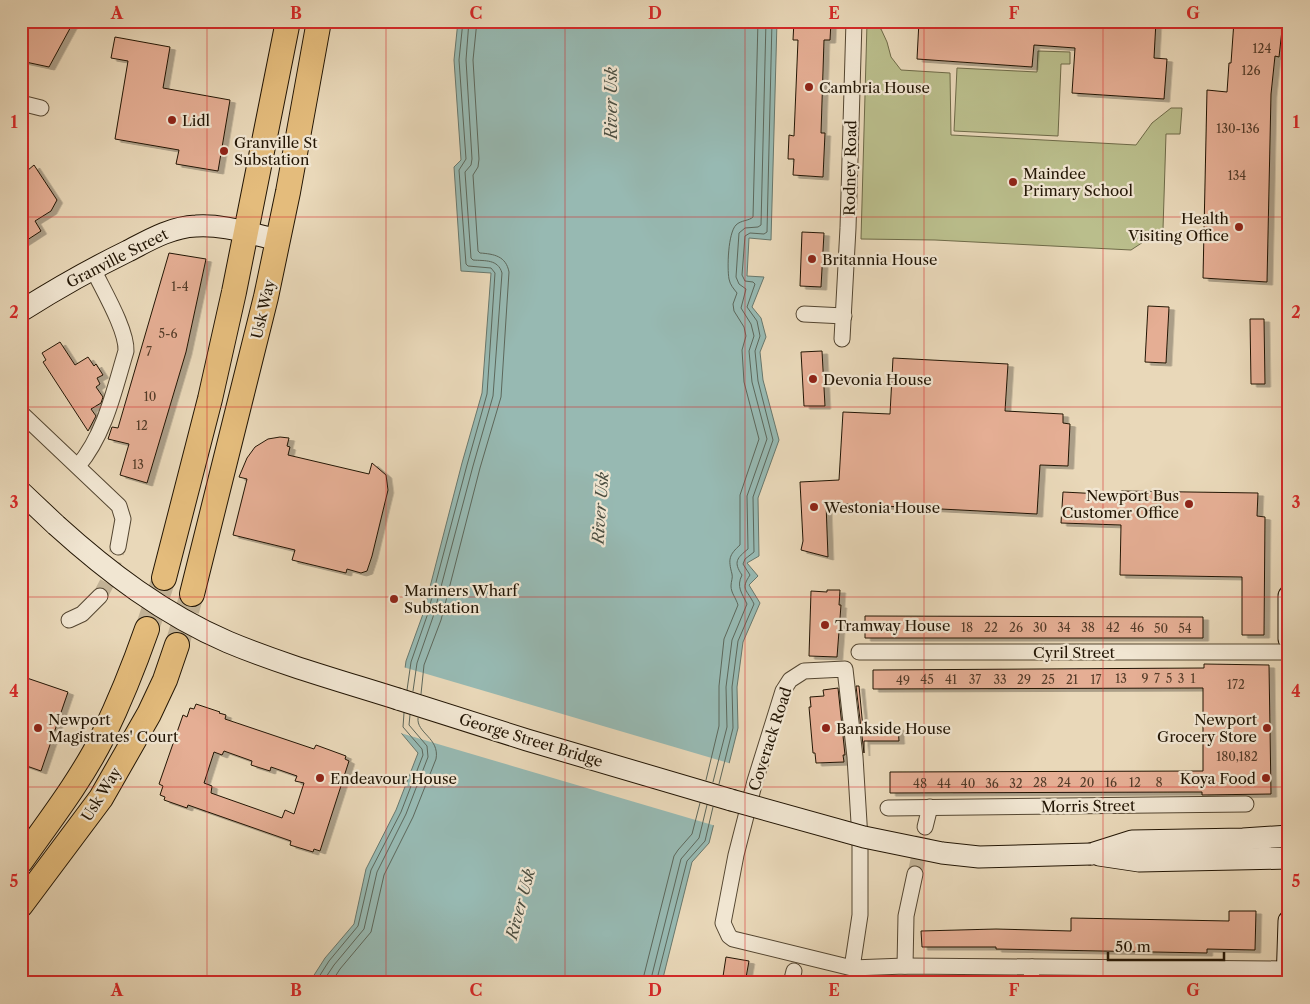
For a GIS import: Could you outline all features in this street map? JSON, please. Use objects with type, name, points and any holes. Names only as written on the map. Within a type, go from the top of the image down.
[{"type":"main road","points":[[164,578],[210,399],[247,233],[288,21]]},
{"type":"main road","name":"Usk Way","points":[[192,594],[264,306],[319,21]]},
{"type":"main road","name":"Granville Street","points":[[21,311],[93,269],[156,237],[180,228],[204,225],[278,240]]},
{"type":"main road","name":"George Street Bridge","points":[[21,492],[86,552],[117,577],[154,602],[228,642],[527,740],[764,810],[864,837],[942,853],[979,857],[1091,854],[1132,842],[1182,850]]},
{"type":"main road","points":[[1289,596],[1289,639]]},
{"type":"main road","name":"Usk Way","points":[[21,861],[68,793],[102,737],[127,684],[147,630]]},
{"type":"main road","name":"Usk Way","points":[[21,905],[101,798],[149,714],[165,680],[177,645]]},
{"type":"main road","points":[[1182,850],[1243,839],[1289,836]]},
{"type":"main road","points":[[1182,850],[1289,858]]},
{"type":"main road","points":[[1287,976],[1289,921]]},
{"type":"street","name":"Rodney Road","points":[[842,339],[848,228],[854,21]]},
{"type":"street","points":[[21,103],[40,108]]},
{"type":"street","points":[[78,466],[89,453],[102,427],[126,351],[122,332],[93,269]]},
{"type":"street","points":[[804,314],[844,316]]},
{"type":"street","points":[[21,413],[114,500],[122,512],[123,526],[118,547]]},
{"type":"street","points":[[69,620],[82,614],[100,596]]},
{"type":"street","name":"Cyril Street","points":[[859,652],[1289,652]]},
{"type":"street","name":"Coverack Road","points":[[852,968],[860,915],[860,839],[855,757],[845,669],[808,670],[793,677],[783,691],[752,790],[722,923],[729,936],[738,941],[852,968],[905,966],[1032,967],[1149,975],[1287,976]]},
{"type":"street","name":"Morris Street","points":[[888,808],[1246,804]]},
{"type":"street","points":[[925,827],[930,807]]},
{"type":"street","points":[[905,966],[906,916],[915,874]]},
{"type":"street","points":[[1031,983],[1032,967]]},
{"type":"green space","points":[[867,23],[881,29],[891,57],[901,70],[950,73],[951,135],[1136,145],[1152,123],[1171,108],[1182,108],[1180,134],[1166,134],[1163,229],[1131,250],[935,240],[861,239]]},
{"type":"green space","points":[[1038,51],[1070,52],[1070,64],[1061,64],[1058,136],[954,131],[957,68],[1037,72]]},
{"type":"water","name":"River Usk","points":[[458,21],[777,21],[771,240],[749,238],[747,276],[764,277],[752,307],[761,318],[766,337],[760,352],[763,380],[779,440],[758,498],[759,556],[747,563],[758,576],[749,585],[760,603],[743,642],[737,687],[738,728],[709,843],[692,862],[663,978],[660,983],[309,983],[325,958],[354,924],[366,869],[396,810],[418,753],[397,728],[406,661],[423,614],[482,393],[491,273],[461,271],[454,167],[461,160],[454,60]]},
{"type":"pier","points":[[403,667],[732,764],[716,826],[397,732],[395,728]]},
{"type":"building","points":[[21,21],[74,21],[49,67],[21,61]]},
{"type":"building","name":"Cambria House","points":[[794,21],[831,21],[830,40],[824,40],[821,133],[825,133],[823,177],[793,175],[794,159],[788,159],[789,135],[794,136],[798,40],[793,40]]},
{"type":"building","points":[[919,21],[1001,24],[1001,21],[1156,21],[1154,58],[1167,59],[1164,99],[1072,93],[1075,48],[1034,45],[1032,67],[917,59]]},
{"type":"building","points":[[1234,21],[1283,21],[1279,57],[1275,56],[1271,94],[1267,282],[1203,278],[1207,90],[1227,92]]},
{"type":"building","name":"Lidl","points":[[115,37],[170,47],[163,88],[230,100],[218,171],[176,164],[179,150],[115,139],[128,61],[111,58]]},
{"type":"building","points":[[34,165],[57,200],[51,211],[35,221],[41,231],[21,244],[21,176]]},
{"type":"building","name":"Britannia House","points":[[802,232],[824,233],[821,287],[800,286]]},
{"type":"building","points":[[169,253],[206,259],[186,352],[147,483],[120,475],[129,444],[108,439],[112,427],[118,428]]},
{"type":"building","points":[[1148,306],[1169,307],[1166,363],[1145,362]]},
{"type":"building","points":[[1250,319],[1264,319],[1265,384],[1251,384]]},
{"type":"building","points":[[60,342],[75,365],[88,357],[94,366],[96,364],[103,375],[97,378],[100,384],[96,387],[103,397],[101,403],[91,409],[96,416],[88,431],[43,362],[46,360],[42,353]]},
{"type":"building","name":"Devonia House","points":[[822,351],[825,406],[804,406],[801,352]]},
{"type":"building","points":[[893,358],[1008,364],[1005,411],[1063,414],[1063,423],[1070,424],[1068,466],[1040,465],[1037,514],[826,503],[828,557],[801,550],[803,541],[800,482],[839,480],[843,412],[890,414]]},
{"type":"building","points":[[289,438],[287,446],[290,447],[288,455],[369,474],[372,463],[386,475],[388,490],[367,571],[361,573],[347,569],[346,573],[292,560],[295,550],[233,535],[247,479],[239,477],[247,458],[255,447],[268,439]]},
{"type":"building","points":[[1121,491],[1258,493],[1257,516],[1265,517],[1264,635],[1242,635],[1242,577],[1120,575],[1121,525],[1061,523],[1063,492],[1121,495]]},
{"type":"building","name":"Tramway House","points":[[827,590],[840,590],[839,605],[841,605],[837,657],[809,656],[811,591],[827,592]]},
{"type":"building","points":[[865,616],[1203,617],[1203,638],[865,638]]},
{"type":"building","points":[[1204,664],[1269,665],[1271,794],[1202,795],[1202,792],[890,793],[890,772],[1203,771],[1203,688],[873,689],[873,670],[1204,668]]},
{"type":"building","name":"Newport Magistrates' Court","points":[[21,676],[68,692],[41,771],[21,764]]},
{"type":"building","points":[[856,686],[859,686],[863,728],[898,727],[899,741],[864,741],[864,753]]},
{"type":"building","name":"Bankside House","points":[[838,688],[845,755],[843,755],[844,762],[816,763],[815,753],[813,753],[809,707],[811,707],[810,697],[824,696],[823,690]]},
{"type":"building","name":"Endeavour House","points":[[196,704],[226,715],[225,719],[314,749],[316,745],[346,756],[345,759],[349,761],[320,851],[314,849],[313,852],[290,845],[291,841],[188,805],[187,808],[164,800],[165,797],[160,795],[163,786],[159,784],[183,715],[187,717],[190,708],[194,709]],"holes":[[[224,751],[252,761],[251,765],[270,771],[271,767],[297,776],[295,781],[304,783],[294,814],[285,810],[282,818],[211,793],[212,786],[204,783],[214,752],[222,755]]]},
{"type":"building","points":[[1229,911],[1256,911],[1255,950],[1207,949],[1207,953],[996,949],[996,947],[922,947],[921,931],[996,929],[1071,931],[1071,918],[1229,921]]},
{"type":"building","points":[[726,957],[749,961],[745,983],[722,983]]},
{"type":"tunnel","points":[[100,596],[110,577],[118,547]]},
{"type":"tunnel","points":[[147,629],[164,578]]},
{"type":"tunnel","points":[[177,645],[192,594]]},
{"type":"tunnel","points":[[915,874],[925,827]]},
{"type":"place","name":"Cambria House","points":[[809,87]]},
{"type":"place","name":"Lidl","points":[[172,120]]},
{"type":"place","name":"Granville St Substation","points":[[224,151]]},
{"type":"place","name":"Maindee Primary School","points":[[1013,182]]},
{"type":"place","name":"Health Visiting Office","points":[[1239,227]]},
{"type":"place","name":"Britannia House","points":[[812,259]]},
{"type":"place","name":"Devonia House","points":[[813,379]]},
{"type":"place","name":"Newport Bus Customer Office","points":[[1189,504]]},
{"type":"place","name":"Westonia House","points":[[814,507]]},
{"type":"place","name":"Mariners Wharf Substation","points":[[394,599]]},
{"type":"place","name":"Tramway House","points":[[825,625]]},
{"type":"place","name":"Newport Magistrates' Court","points":[[38,728]]},
{"type":"place","name":"Bankside House","points":[[826,728]]},
{"type":"place","name":"Newport Grocery Store","points":[[1267,728]]},
{"type":"place","name":"Endeavour House","points":[[320,778]]},
{"type":"place","name":"Koya Food","points":[[1266,778]]}]
